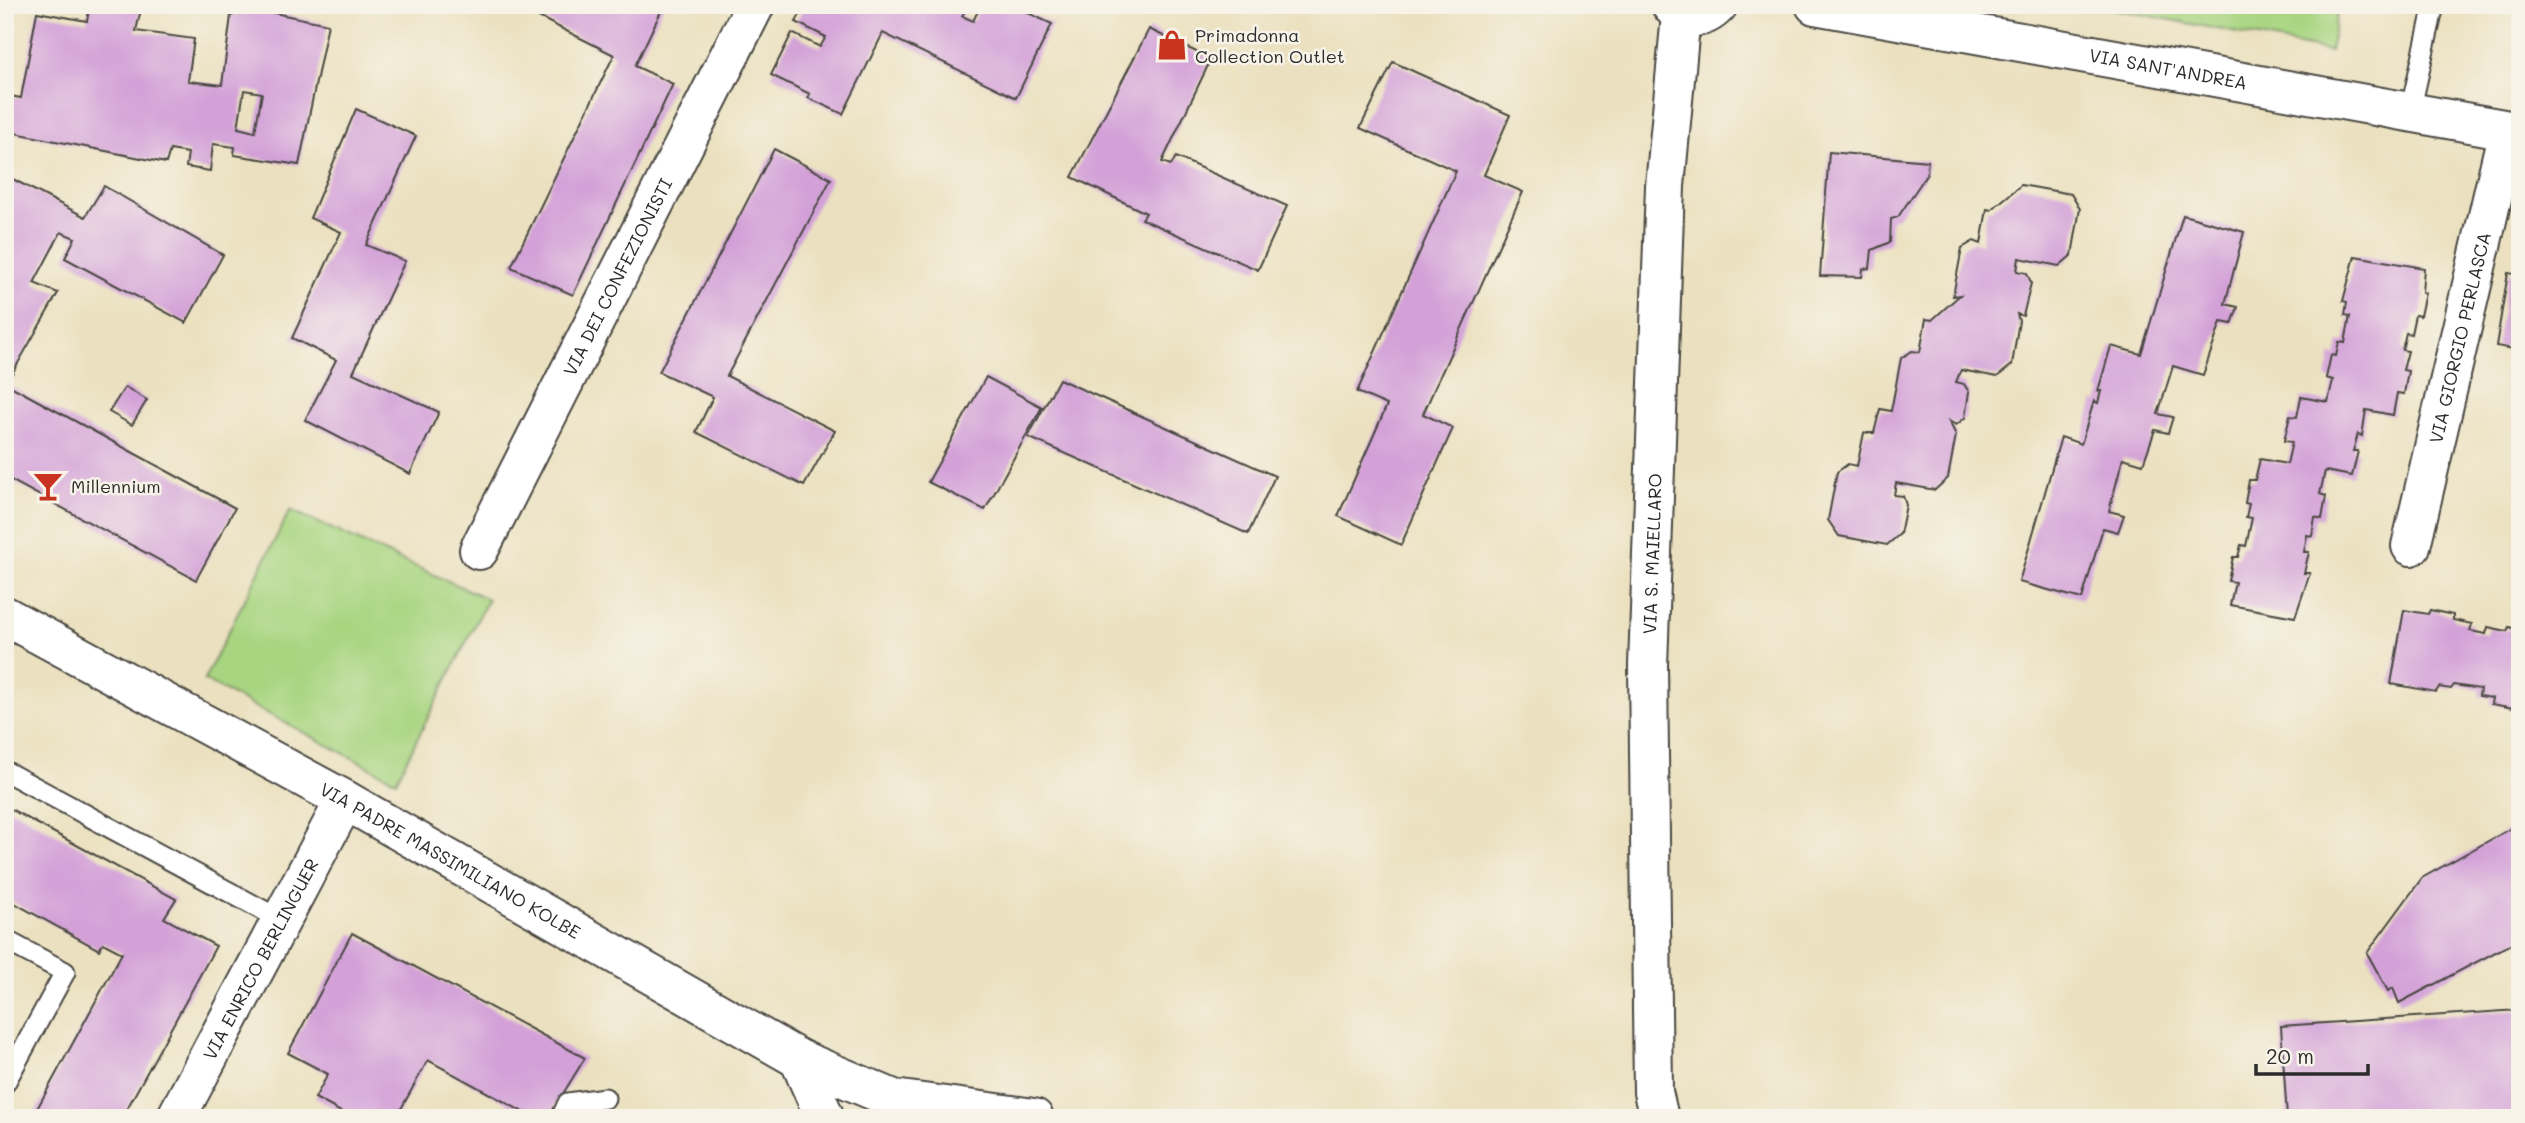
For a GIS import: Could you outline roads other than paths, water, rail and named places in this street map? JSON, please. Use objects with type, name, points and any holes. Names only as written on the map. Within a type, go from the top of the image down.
[{"type":"street","name":"VIA DEI CONFEZIONISTI","points":[[479,550],[755,5]]},
{"type":"street","points":[[1676,10],[1700,17],[1718,5]]},
{"type":"street","name":"VIA SANT'ANDREA","points":[[1815,5],[2514,131]]},
{"type":"street","name":"VIA S. MAIELLARO","points":[[1653,1109],[1648,666],[1665,186],[1676,10]]},
{"type":"street","name":"VIA GIORGIO PERLASCA","points":[[2411,547],[2514,131]]},
{"type":"street","name":"VIA PADRE MASSIMILIANO KOLBE","points":[[5,616],[345,800],[891,1112],[930,1118]]},
{"type":"street","name":"VIA ENRICO BERLINGUER","points":[[176,1118],[345,800]]},
{"type":"street","points":[[799,1059],[825,1118]]},
{"type":"street","name":"VIA PADRE MASSIMILIANO KOLBE","points":[[891,1112],[1034,1118]]},
{"type":"lane","points":[[2410,112],[2434,5]]},
{"type":"lane","points":[[5,771],[281,920]]},
{"type":"lane","points":[[5,940],[65,972],[5,1083]]},
{"type":"lane","points":[[561,1118],[568,1103],[605,1098]]},
{"type":"place","name":"Primadonna Collection Outlet","points":[[1172,45]]},
{"type":"place","name":"Millennium","points":[[48,486]]}]
